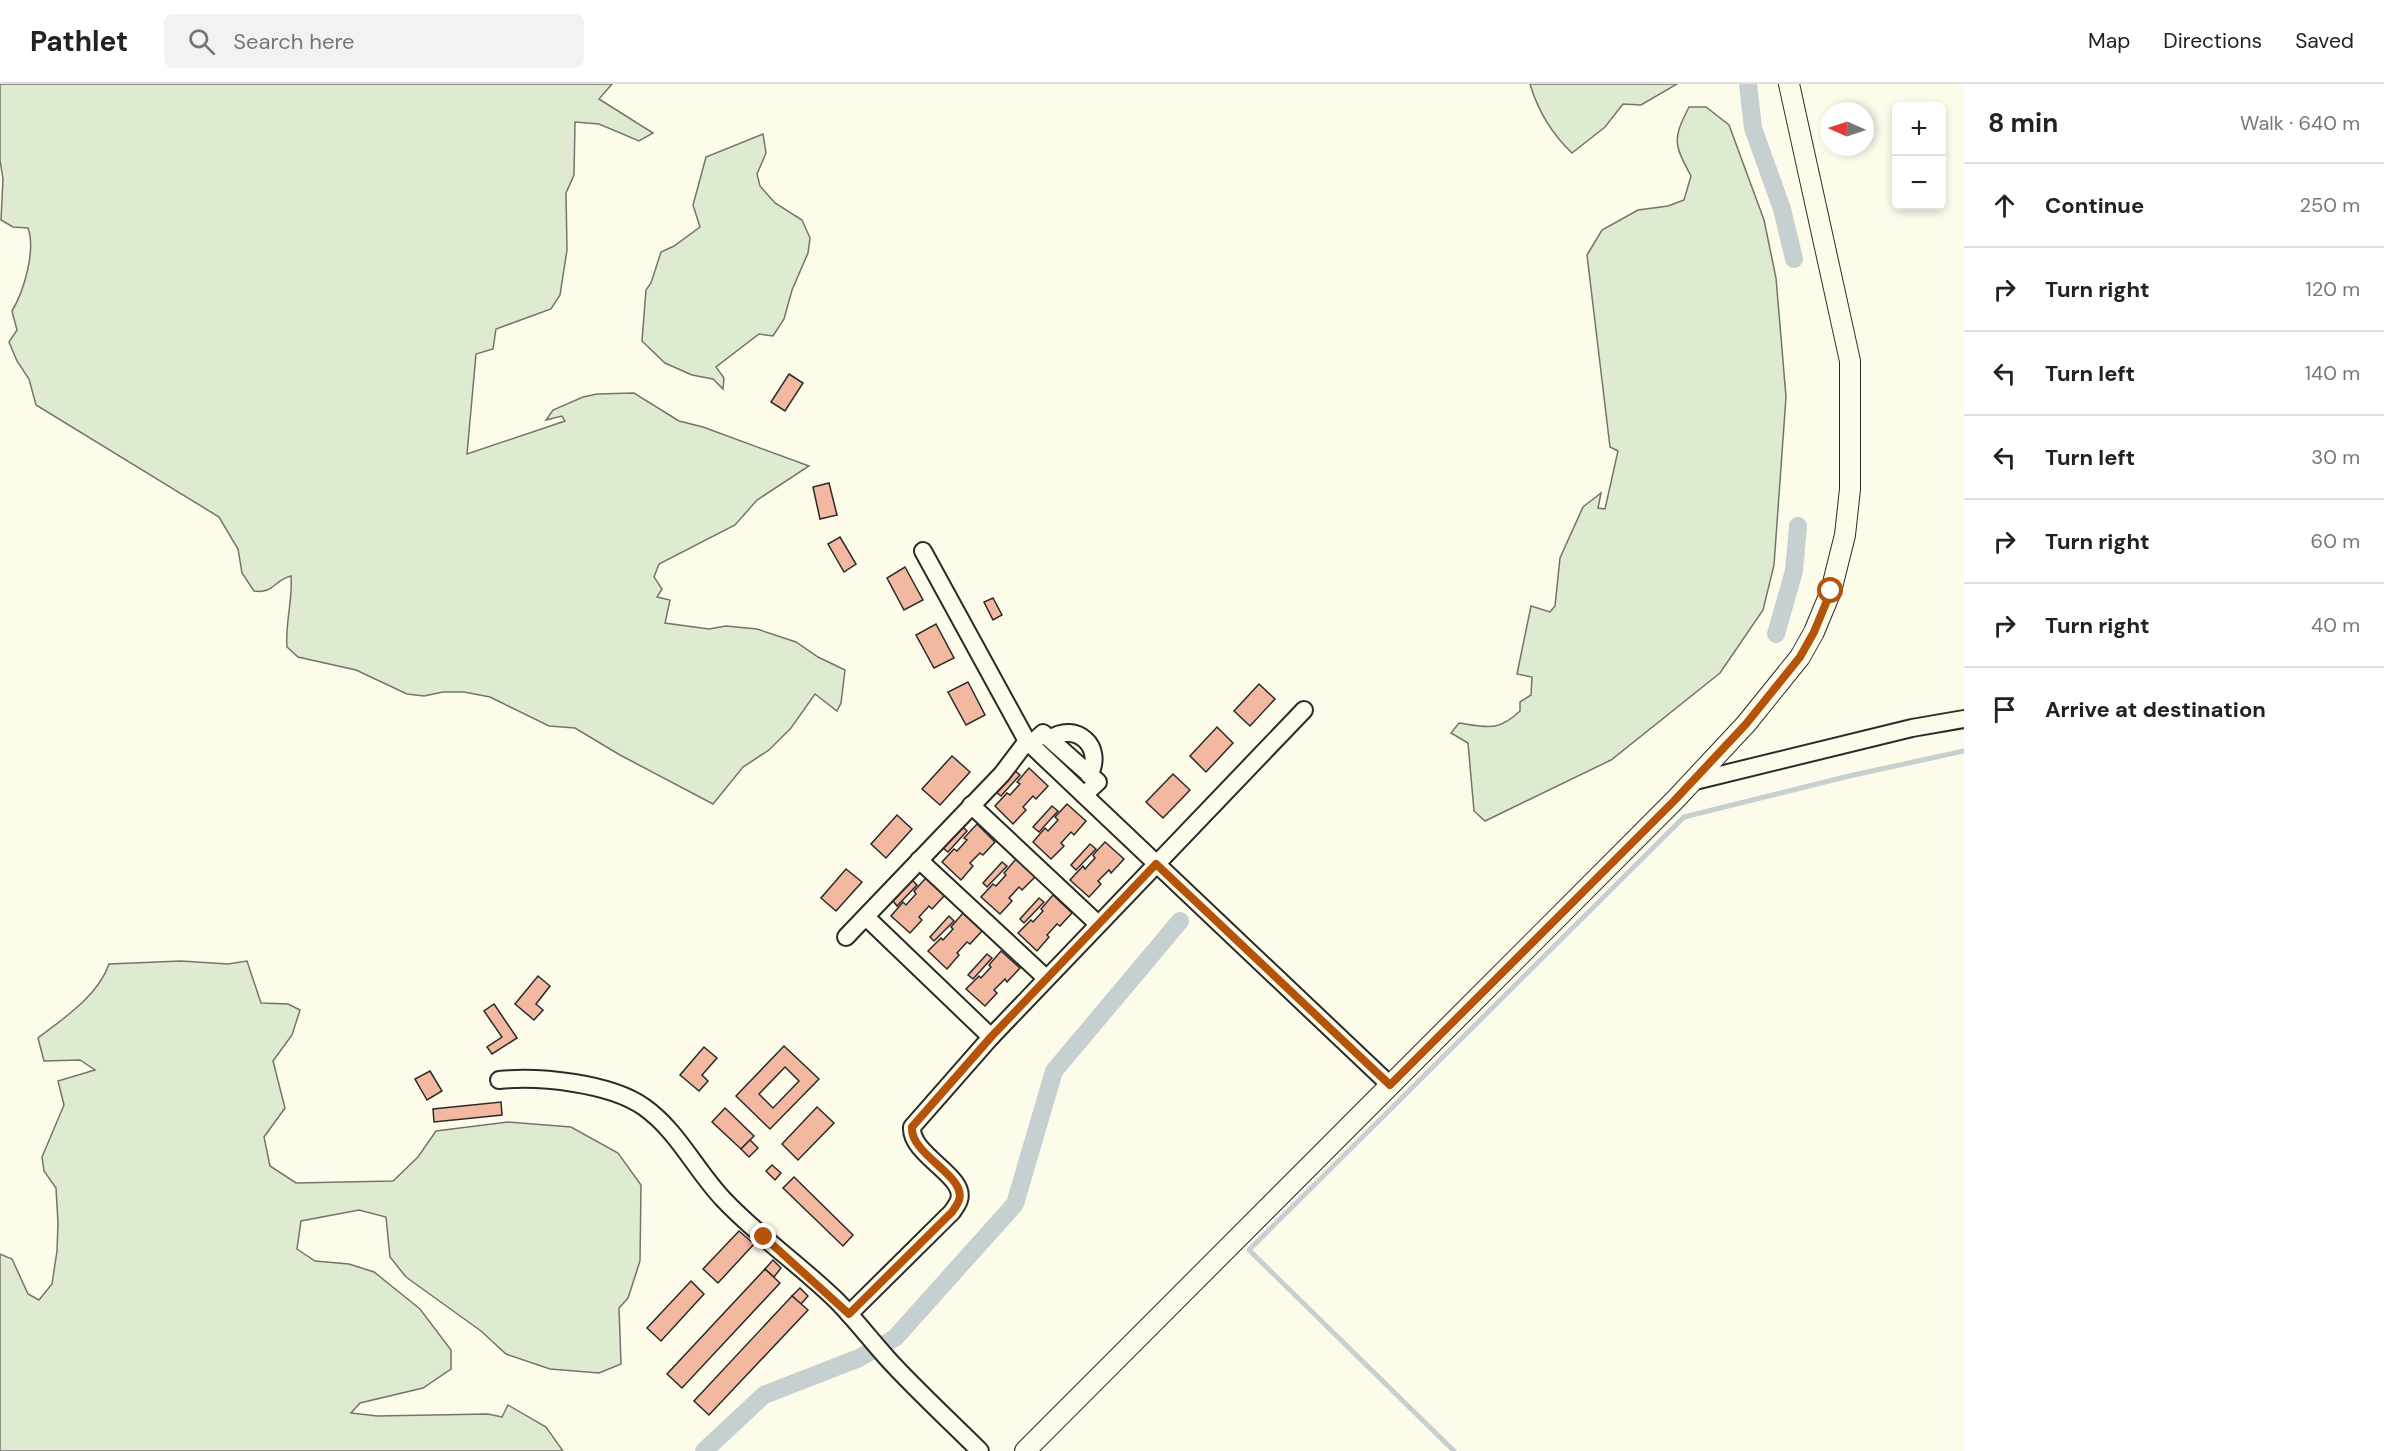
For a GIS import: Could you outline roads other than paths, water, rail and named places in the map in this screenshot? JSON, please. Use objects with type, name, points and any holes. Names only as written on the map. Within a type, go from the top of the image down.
[{"type":"street","points":[[1025,1451],[1691,782],[1746,724],[1800,657],[1814,632],[1831,591],[1845,535],[1850,489],[1850,362],[1789,84]]},
{"type":"street","points":[[923,551],[1029,742],[1390,1085]]},
{"type":"street","points":[[849,1314],[952,1212],[960,1199],[958,1187],[911,1136],[912,1127],[1046,978],[1304,710]]},
{"type":"street","points":[[1691,782],[1912,728],[1964,719]]},
{"type":"street","points":[[1050,739],[1068,732],[1085,739],[1094,755],[1094,765],[1089,774]]},
{"type":"street","points":[[846,937],[1002,774],[1029,742],[1043,733],[1098,782],[1084,795]]},
{"type":"street","points":[[971,805],[1098,924]]},
{"type":"street","points":[[919,860],[1046,978]]},
{"type":"street","points":[[866,916],[991,1037]]},
{"type":"street","points":[[499,1080],[523,1078],[590,1086],[644,1106],[677,1140],[700,1173],[725,1201],[849,1314],[888,1359],[980,1451]]},
{"type":"waterway","points":[[1748,84],[1753,128],[1782,209],[1794,259]]},
{"type":"waterway","points":[[1776,634],[1794,571],[1798,526]]},
{"type":"waterway","points":[[1454,1451],[1249,1250],[1684,817],[1849,776],[1964,751]]},
{"type":"waterway","points":[[704,1451],[764,1395],[859,1358],[895,1338],[1015,1204],[1054,1071],[1180,921]]}]
